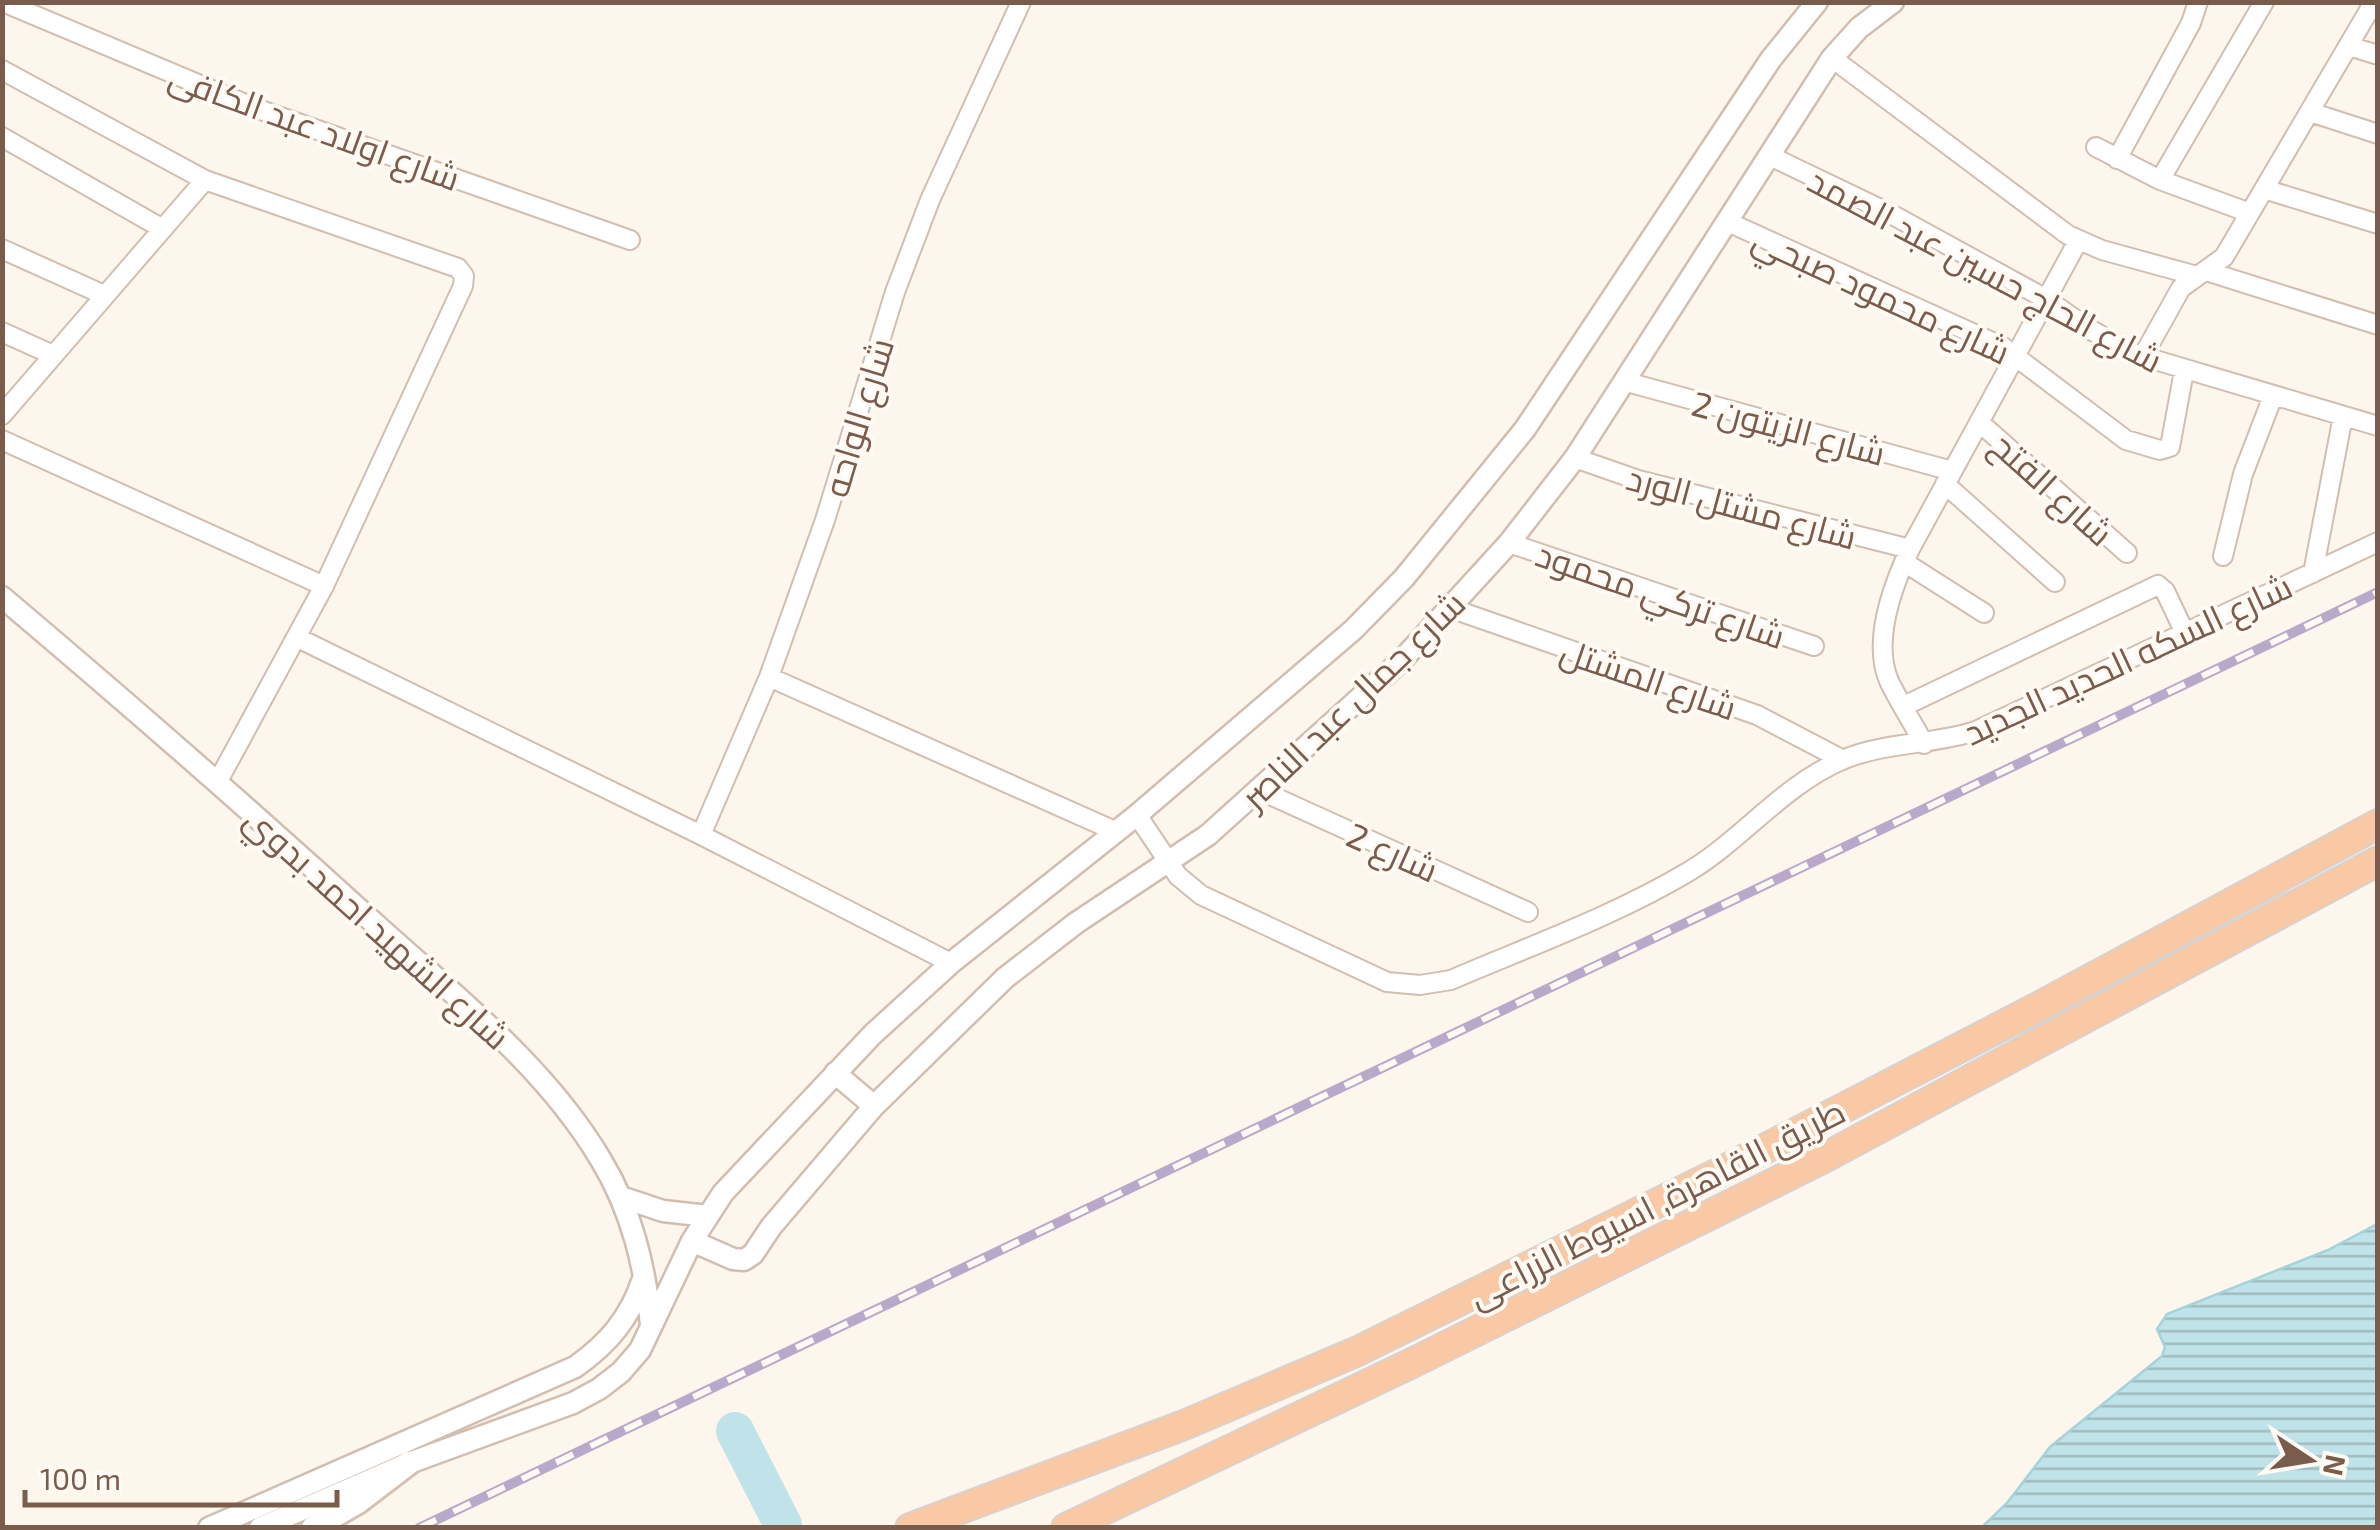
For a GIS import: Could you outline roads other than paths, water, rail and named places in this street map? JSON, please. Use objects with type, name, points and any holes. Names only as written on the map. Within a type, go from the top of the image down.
[{"type":"highway","name":"طريق القاهرة, اسيوط الزراعى","points":[[910,1528],[1184,1424],[1358,1351],[1774,1144],[2378,824]]},
{"type":"highway","name":"طريق القاهرة, اسيوط الزراعى","points":[[1066,1528],[1410,1364],[1822,1158],[2378,861]]},
{"type":"main road","points":[[313,1528],[358,1502],[410,1463]]},
{"type":"street","name":"شارع اولاد عبد الكافى","points":[[3,2],[256,108],[630,240]]},
{"type":"street","name":"شارع الواحه","points":[[701,835],[769,677],[825,520],[895,292],[930,200],[1020,2]]},
{"type":"street","name":"شارع جمال عبد الناصر","points":[[260,1528],[410,1463],[573,1402],[600,1389],[640,1350],[708,1216],[742,1172],[835,1073],[951,962],[1138,816],[1352,630],[1404,578],[1526,430],[1788,33],[1818,2]]},
{"type":"street","name":"شارع جمال عبد الناصر","points":[[692,1241],[733,1259],[748,1258],[874,1106],[1005,978],[1076,923],[1198,844],[1402,660],[1509,543],[1576,458],[1832,58],[1869,10],[1893,2]]},
{"type":"street","points":[[2117,159],[2191,23],[2198,2]]},
{"type":"street","points":[[2160,180],[2264,2]]},
{"type":"street","points":[[2143,356],[2182,288],[2224,257],[2374,2]]},
{"type":"street","points":[[2349,46],[2378,55]]},
{"type":"street","points":[[1832,58],[2078,241],[2202,273],[2378,326]]},
{"type":"street","points":[[2,70],[205,180],[458,268],[464,276],[324,586],[218,781]]},
{"type":"street","points":[[2310,112],[2378,134]]},
{"type":"street","points":[[2,137],[163,229]]},
{"type":"street","points":[[2096,147],[2160,180],[2250,212]]},
{"type":"street","name":"شارع الحاج حسين عبد الصمد","points":[[1770,156],[1891,214],[2046,299],[2088,330],[2143,356],[2378,426]]},
{"type":"street","points":[[2,415],[205,180]]},
{"type":"street","points":[[2264,189],[2378,224]]},
{"type":"street","name":"شارع محمود صبحي","points":[[1728,222],[1988,340],[2016,355],[2116,435],[2160,450],[2170,447],[2184,371]]},
{"type":"street","points":[[1924,744],[1887,677],[1884,633],[1892,590],[1907,555],[2078,241]]},
{"type":"street","points":[[2,249],[104,295]]},
{"type":"street","points":[[2,332],[53,355]]},
{"type":"street","name":"شارع الزيتون 2","points":[[1626,382],[1949,478]]},
{"type":"street","points":[[2222,556],[2248,461],[2273,396]]},
{"type":"street","points":[[2312,573],[2342,416]]},
{"type":"street","name":"شارع الفتح","points":[[1979,422],[2128,554]]},
{"type":"street","points":[[2,440],[324,586]]},
{"type":"street","name":"شارع مشتل الورد","points":[[1576,458],[1638,480],[1907,555],[1984,614]]},
{"type":"street","points":[[1949,478],[2055,582]]},
{"type":"street","name":"شارع السكه الحديد الجديد","points":[[1138,816],[1178,876],[1201,895],[1388,982],[1420,985],[1451,980],[1659,889],[1722,849],[1778,798],[1843,760],[1883,748],[1924,744],[1976,731],[2378,542]]},
{"type":"street","name":"شارع تركي محمود","points":[[1509,543],[1814,646]]},
{"type":"street","points":[[1904,706],[2158,584],[2185,633]]},
{"type":"street","name":"شارع الشهيد احمد بدوي","points":[[2,597],[218,781],[524,1061],[577,1125],[622,1198],[644,1278],[651,1328]]},
{"type":"street","name":"شارع المشتل","points":[[1450,608],[1757,716],[1843,760]]},
{"type":"street","points":[[298,638],[951,962]]},
{"type":"street","points":[[769,677],[1117,832]]},
{"type":"street","name":"شارع 2","points":[[1258,790],[1528,912]]},
{"type":"street","points":[[835,1073],[874,1106]]},
{"type":"street","points":[[622,1198],[662,1211],[708,1216]]},
{"type":"street","points":[[209,1528],[575,1368],[619,1328],[644,1278]]},
{"type":"water","points":[[2377,1224],[2377,1527],[1982,1527],[2007,1503],[2050,1447],[2162,1356],[2165,1347],[2157,1329],[2167,1314],[2328,1250]]},
{"type":"waterway","points":[[735,1431],[783,1525]]},
{"type":"railway","points":[[419,1528],[2378,592]]}]
